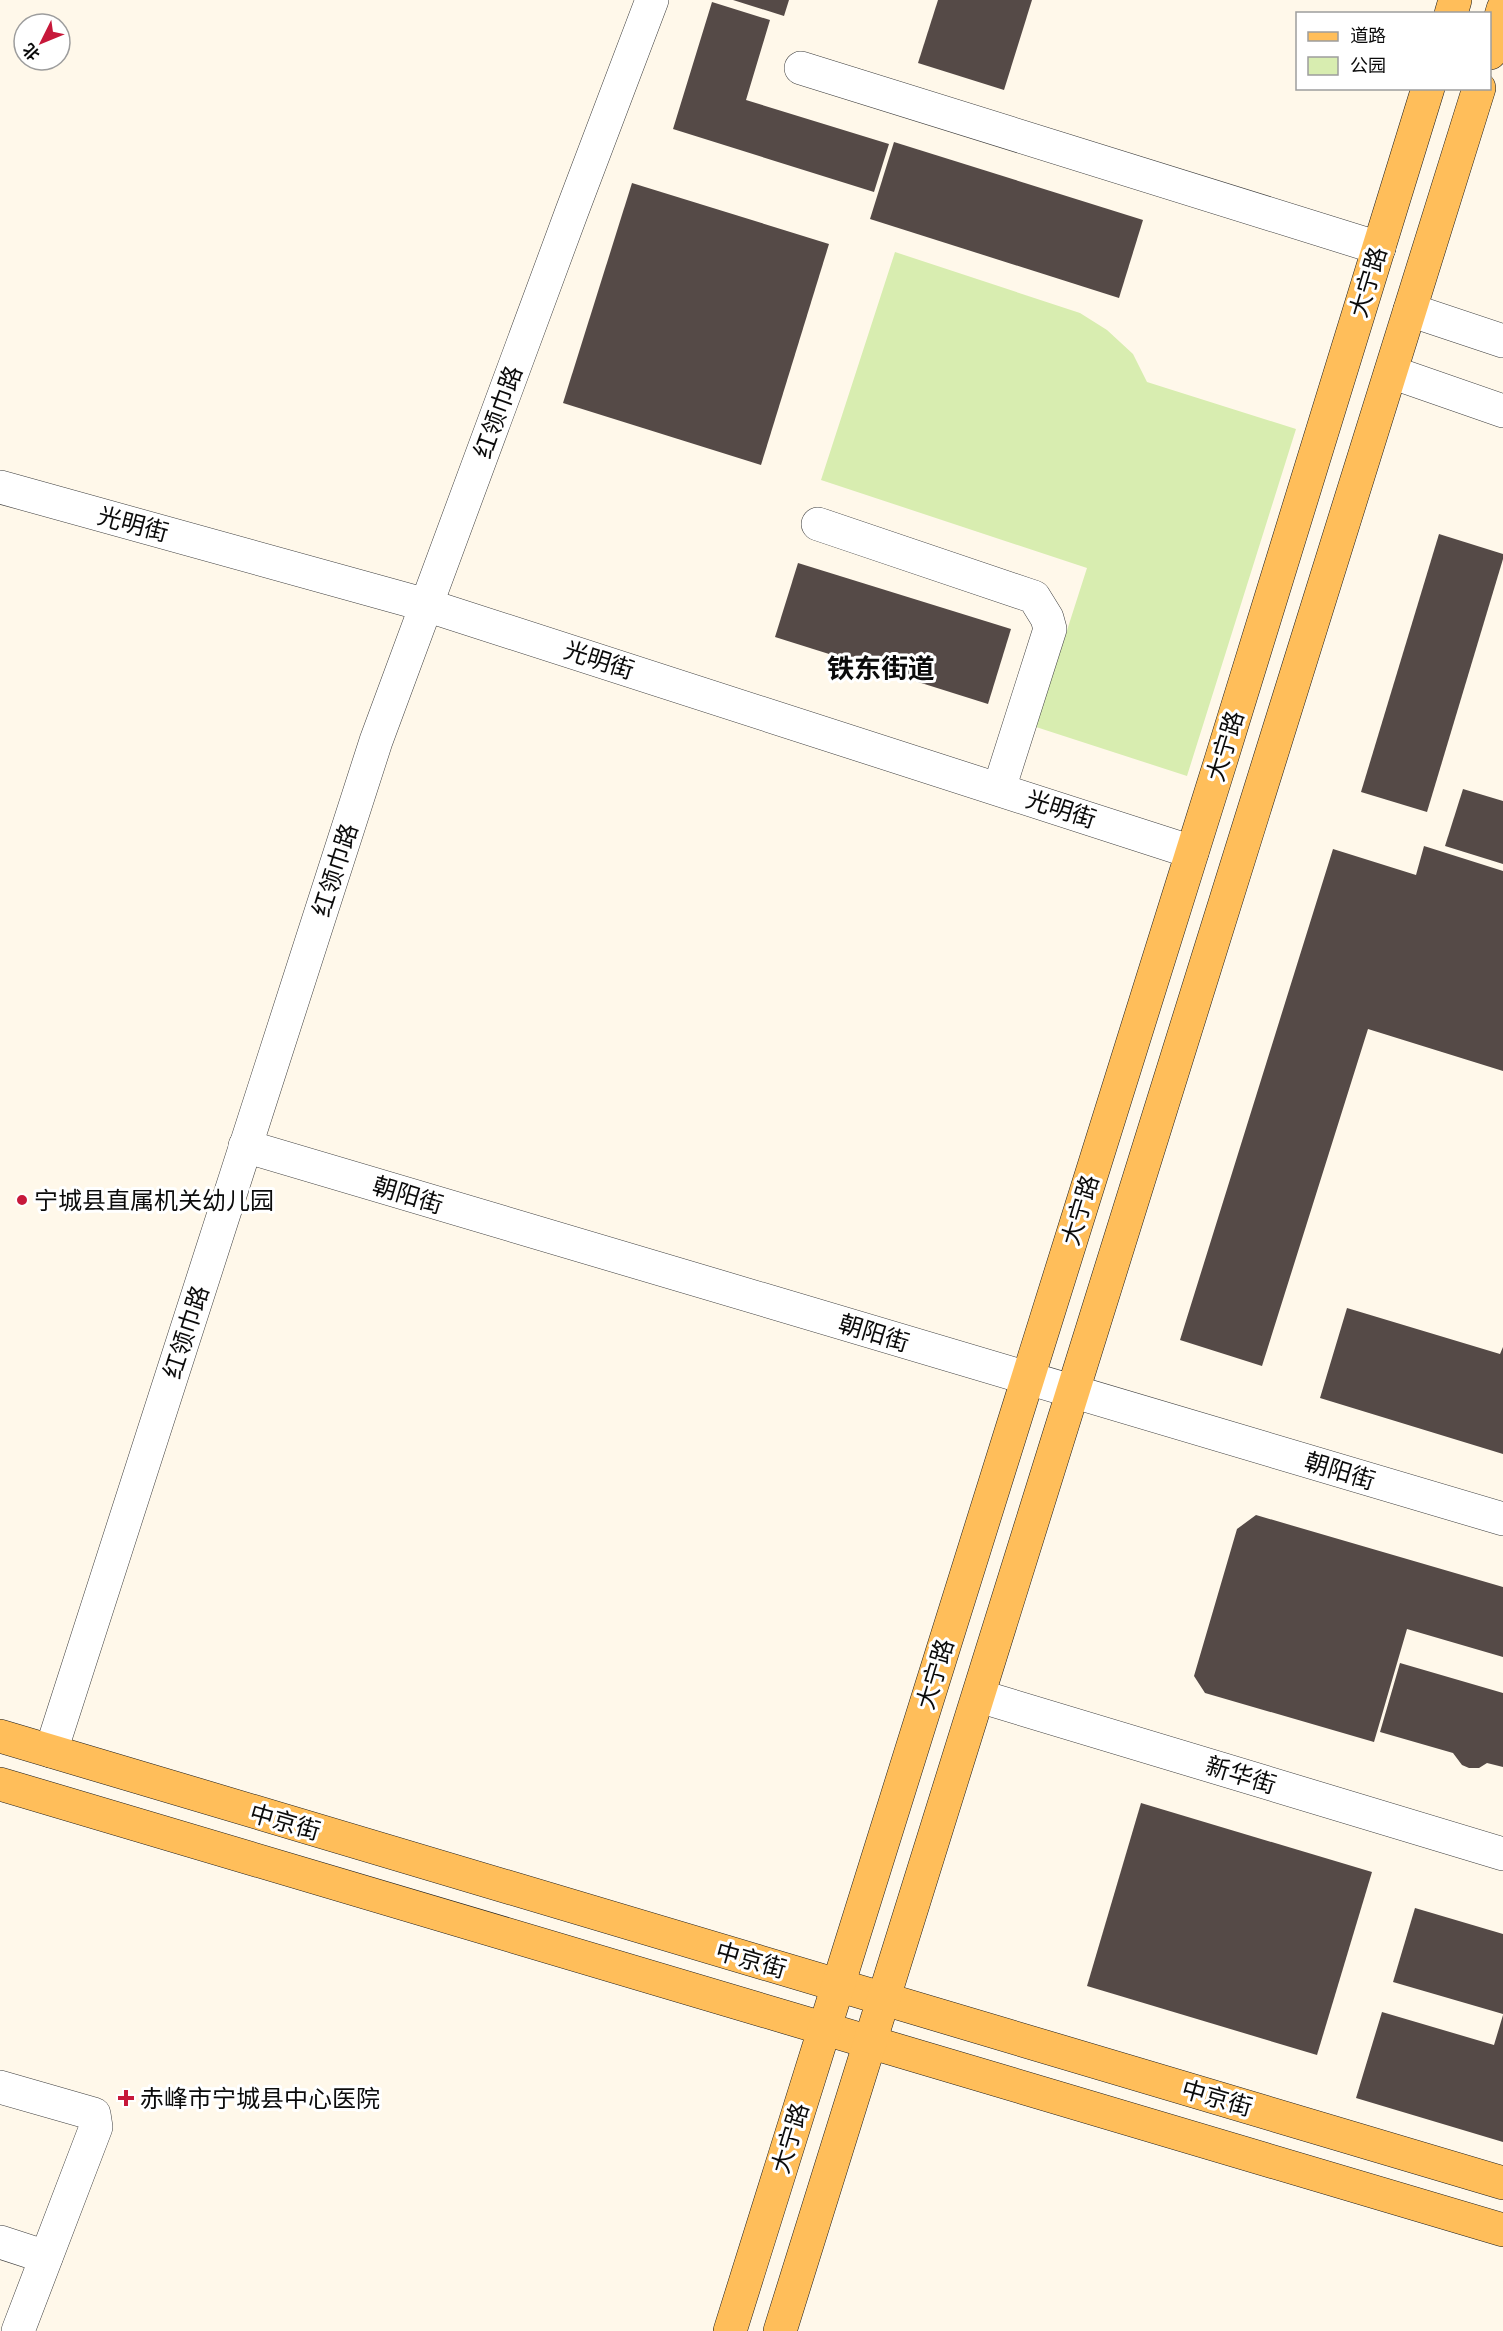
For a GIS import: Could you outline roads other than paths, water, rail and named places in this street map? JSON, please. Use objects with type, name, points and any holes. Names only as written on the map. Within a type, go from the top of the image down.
[{"type":"main road","points":[[1491,50],[1503,9]]},
{"type":"main road","name":"大宁路","points":[[730,2331],[1427,90]]},
{"type":"main road","name":"大宁路","points":[[780,2331],[1478,90]]},
{"type":"main road","name":"中京街","points":[[0,1736],[1503,2183]]},
{"type":"main road","name":"中京街","points":[[0,1784],[1503,2230]]},
{"type":"street","name":"红领巾路","points":[[51,1751],[376,741],[652,0]]},
{"type":"street","points":[[801,68],[1379,248]]},
{"type":"street","points":[[1410,310],[1503,341]]},
{"type":"street","points":[[1391,372],[1503,411]]},
{"type":"street","name":"光明街","points":[[0,487],[426,605],[1192,852]]},
{"type":"street","points":[[818,524],[1034,597],[1050,629],[999,789]]},
{"type":"street","name":"朝阳街","points":[[245,1146],[1503,1519]]},
{"type":"street","name":"新华街","points":[[978,1696],[1503,1854]]},
{"type":"street","points":[[0,2086],[94,2114],[96,2127],[18,2331]]},
{"type":"street","points":[[0,2242],[46,2256]]},
{"type":"place","name":"宁城县直属机关幼儿园","points":[[22,1200]]},
{"type":"place","name":"赤峰市宁城县中心医院","points":[[126,2098]]},
{"type":"district","name":"铁东街道","points":[[881,669]]}]
